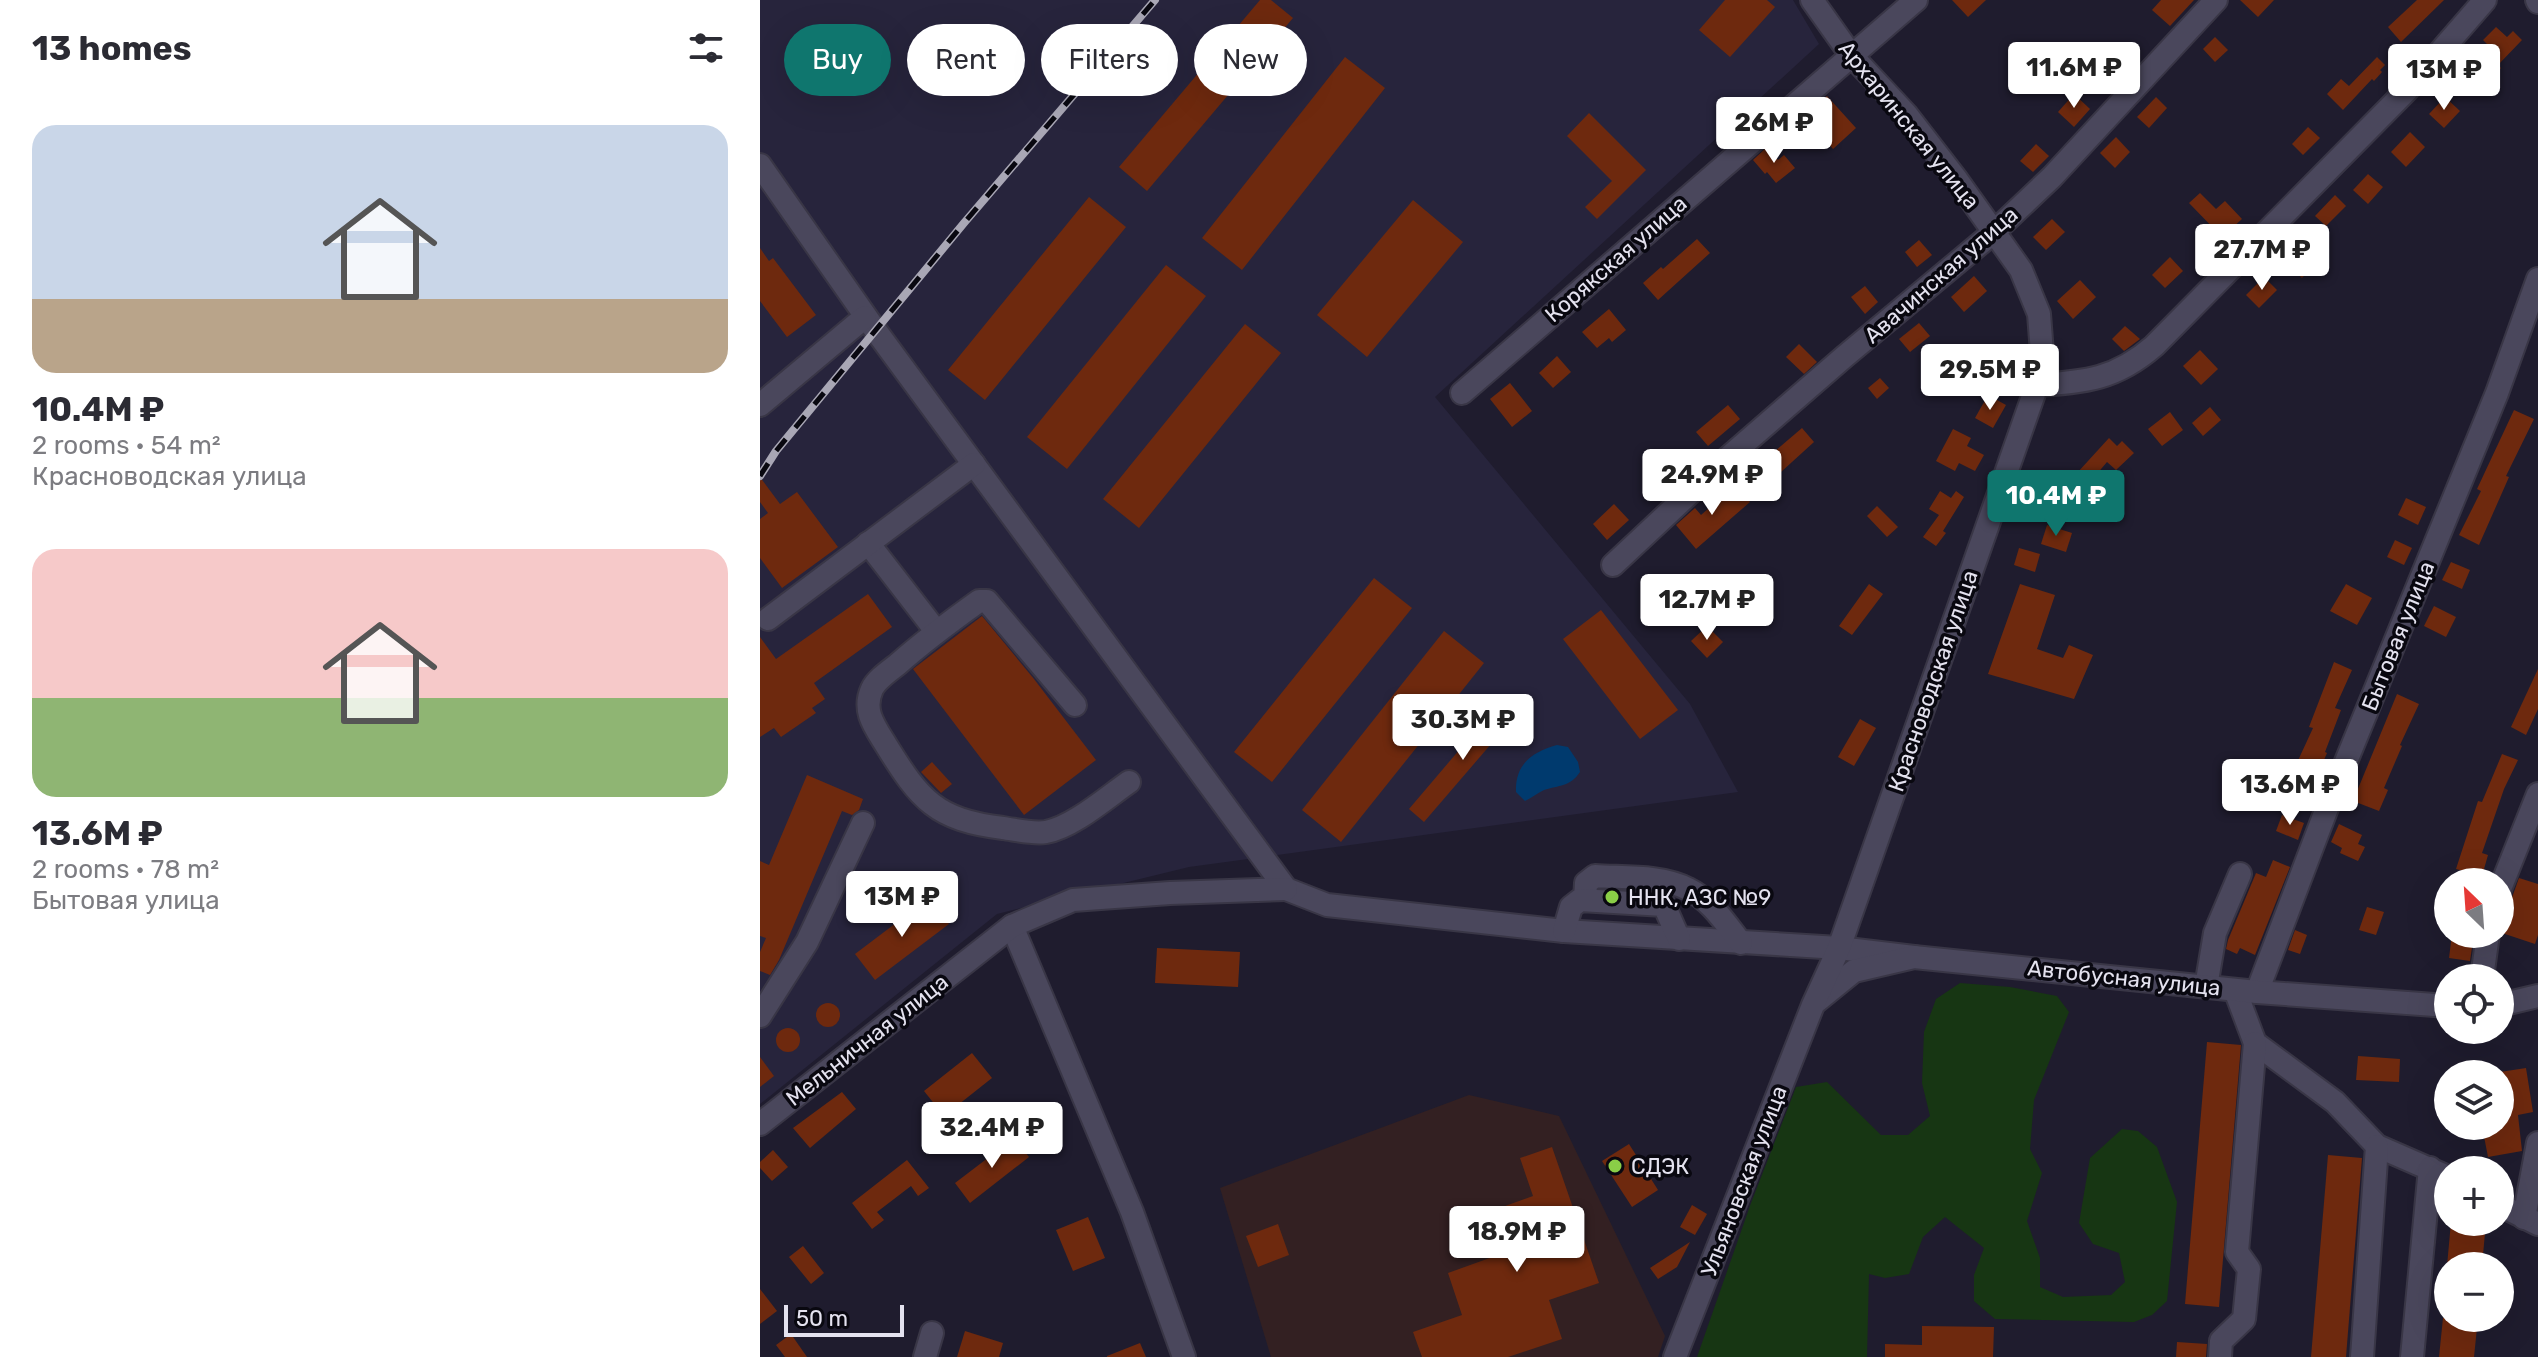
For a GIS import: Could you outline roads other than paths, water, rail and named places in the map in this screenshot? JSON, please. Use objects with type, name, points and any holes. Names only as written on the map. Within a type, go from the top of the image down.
[{"type":"street","name":"Архаринская улица","points":[[1812,0],[1851,55],[1906,114],[2021,270],[2039,314],[2042,353],[2037,385]]},
{"type":"street","name":"Корякская улица","points":[[1462,393],[1916,0]]},
{"type":"street","name":"Авачинская улица","points":[[1613,565],[1723,462],[1994,232],[2052,177],[2216,0]]},
{"type":"street","points":[[2037,385],[2080,383],[2101,378],[2122,371],[2154,346],[2407,90],[2485,0]]},
{"type":"street","points":[[760,165],[865,317],[1286,889],[1327,905],[1564,931],[1839,948],[1914,957]]},
{"type":"street","name":"Бытовая улица","points":[[2246,991],[2327,808],[2497,393],[2538,279]]},
{"type":"street","points":[[760,405],[865,317]]},
{"type":"street","name":"Красноводская улица","points":[[1813,1005],[1839,948],[2037,385]]},
{"type":"street","points":[[768,619],[974,464]]},
{"type":"street","points":[[868,543],[936,631]]},
{"type":"street","points":[[1075,705],[987,601],[979,601],[936,631],[872,687],[867,705],[870,719],[907,778],[933,806],[946,814],[984,826],[1045,832],[1068,824],[1129,782]]},
{"type":"street","points":[[2508,868],[2538,794]]},
{"type":"street","points":[[760,1016],[807,942],[863,823]]},
{"type":"street","points":[[2206,987],[2215,933],[2240,874]]},
{"type":"street","points":[[1585,900],[1586,883],[1595,876],[1675,883],[1698,895],[1741,943]]},
{"type":"street","name":"Мельничная улица","points":[[760,1124],[1012,926],[1073,900],[1286,889]]},
{"type":"street","points":[[1564,931],[1575,902],[1664,905],[1679,939]]},
{"type":"street","points":[[1012,926],[1132,1212],[1184,1357]]},
{"type":"street","name":"Автобусная улица","points":[[1813,1005],[1854,971],[1914,957],[2246,991],[2434,1005]]},
{"type":"street","points":[[2220,1357],[2221,1341],[2244,1319],[2249,1269],[2237,1252],[2255,1043],[2246,991]]},
{"type":"street","points":[[2514,1002],[2538,996]]},
{"type":"street","name":"Ульяновская улица","points":[[1675,1357],[1813,1005]]},
{"type":"street","points":[[2255,1043],[2335,1102],[2377,1146],[2434,1170]]},
{"type":"street","points":[[2531,1221],[2538,1143]]},
{"type":"street","points":[[2362,1357],[2377,1146]]},
{"type":"street","points":[[2412,1357],[2434,1206]]},
{"type":"street","points":[[925,1357],[932,1333]]},
{"type":"water","points":[[1557,745],[1568,747],[1578,762],[1580,772],[1568,783],[1544,790],[1525,801],[1516,792],[1522,767],[1540,751]]},
{"type":"railway","points":[[760,476],[776,451],[964,223],[1155,0]]},
{"type":"place","name":"ННК, АЗС №9","points":[[1612,897]]},
{"type":"place","name":"СДЭК","points":[[1615,1166]]}]
